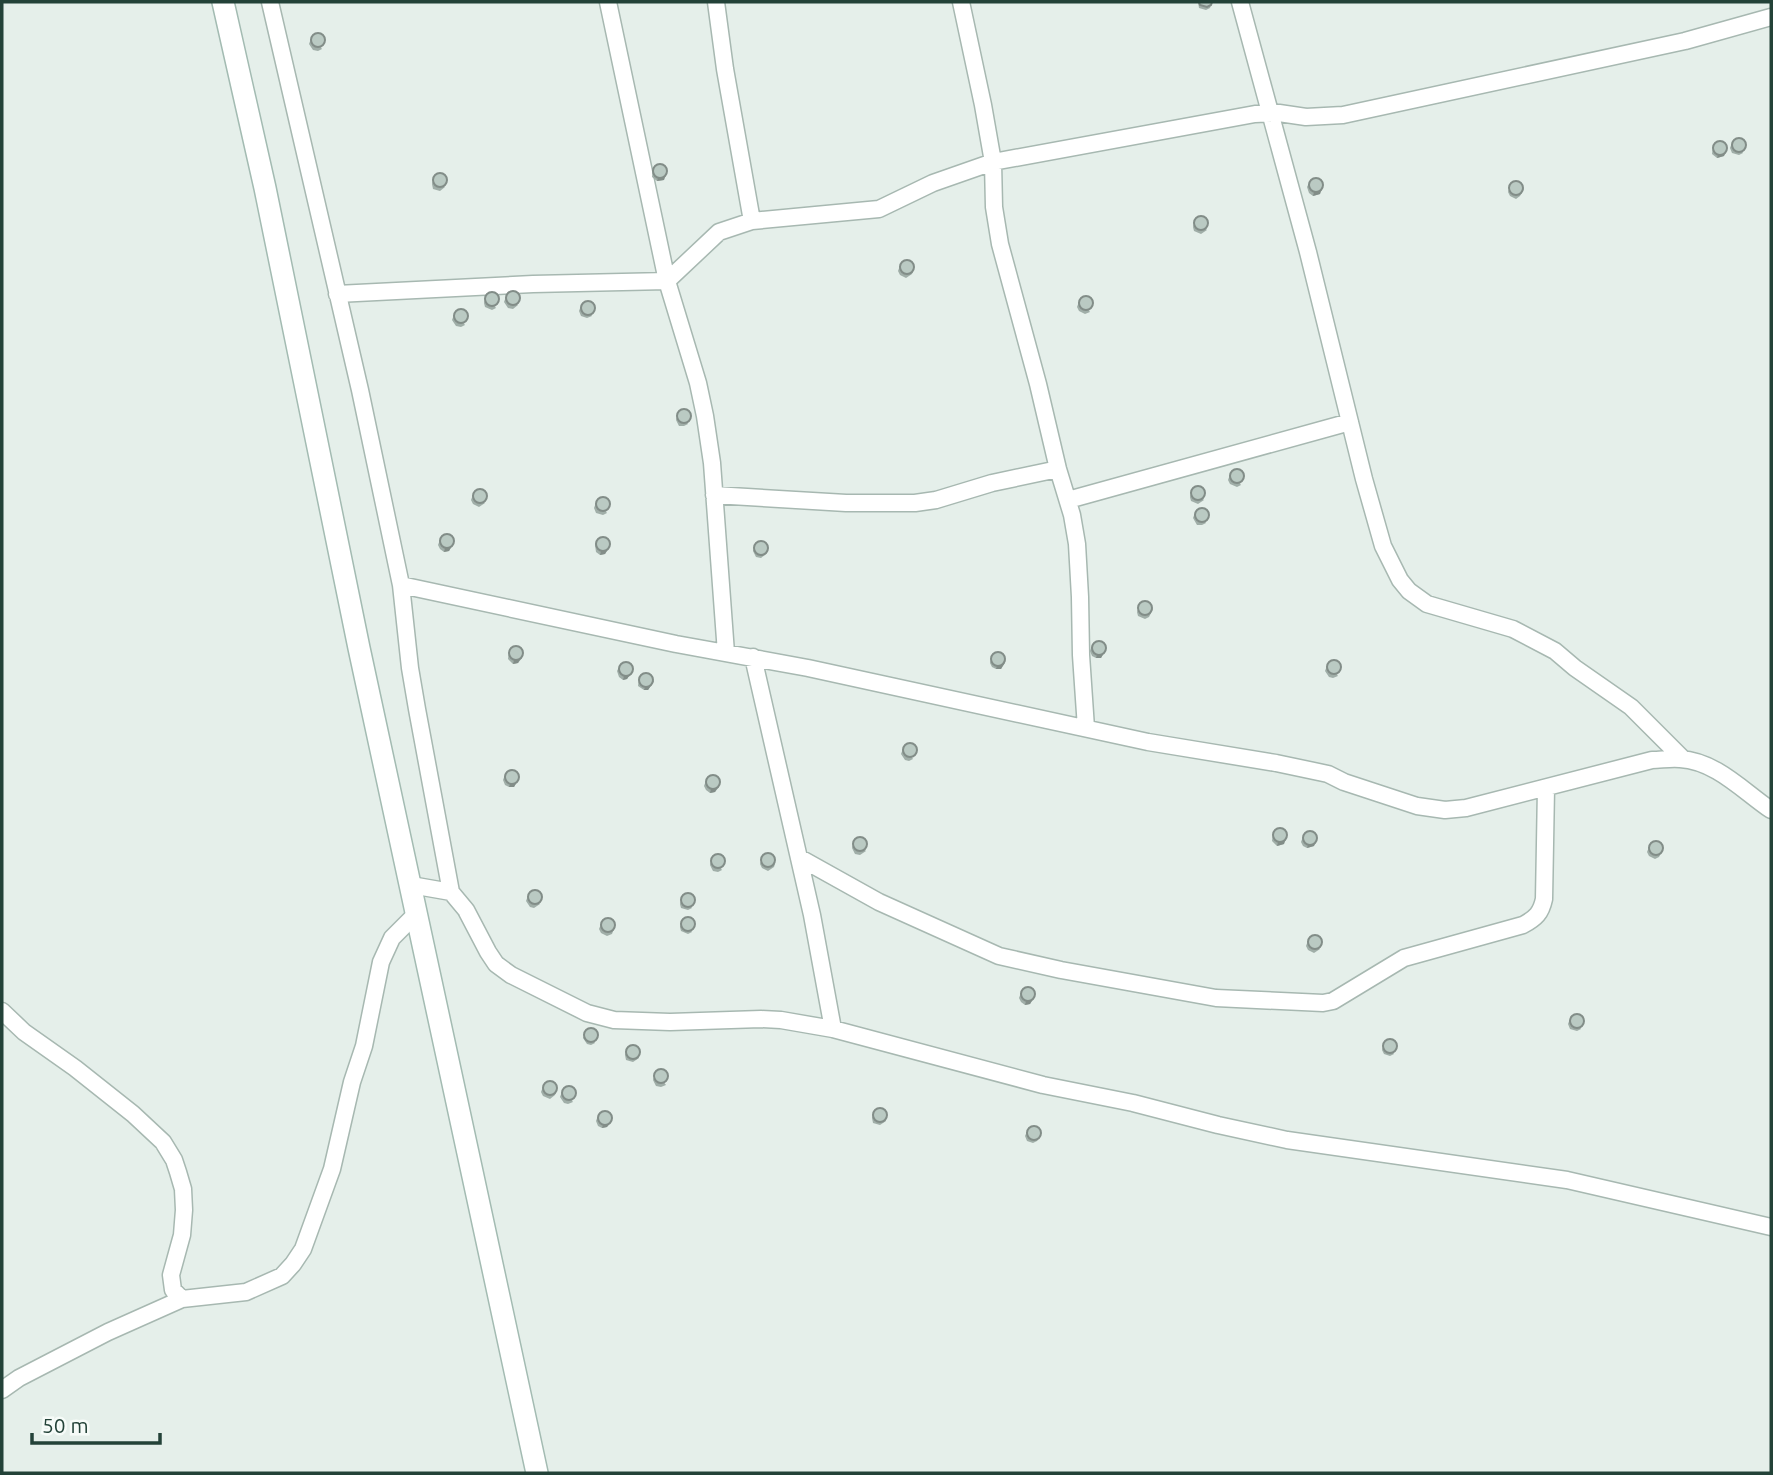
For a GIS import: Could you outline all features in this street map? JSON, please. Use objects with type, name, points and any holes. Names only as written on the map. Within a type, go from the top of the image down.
[{"type":"street","points":[[223,2],[265,188],[359,648],[537,1473]]},
{"type":"street","points":[[271,2],[360,390],[401,585],[410,668],[451,892],[466,910],[496,964],[528,984],[587,1013],[614,1020],[670,1023],[761,1019],[833,1029],[1043,1085],[1133,1103],[1273,1137],[1567,1180],[1771,1227]]},
{"type":"street","points":[[608,2],[667,281],[698,383],[712,463],[726,653]]},
{"type":"street","points":[[716,2],[724,69],[751,221]]},
{"type":"street","points":[[961,2],[993,162],[994,207],[1000,244],[1068,500],[1077,544],[1080,655],[1086,728]]},
{"type":"street","points":[[1240,2],[1308,252],[1383,546],[1395,572],[1409,591],[1427,604],[1513,629],[1547,646],[1631,708],[1683,759]]},
{"type":"street","points":[[337,294],[533,284],[667,281],[719,232],[751,221],[878,209],[933,183],[993,162],[1236,117],[1271,113],[1306,117],[1343,115],[1685,41],[1771,17]]},
{"type":"street","points":[[1068,500],[1350,422]]},
{"type":"street","points":[[714,495],[846,503],[915,503],[1058,469]]},
{"type":"street","points":[[401,585],[676,645],[753,657],[1148,742],[1328,774],[1344,782],[1417,806],[1445,810],[1466,808],[1651,761],[1683,759],[1727,776],[1771,810]]},
{"type":"street","points":[[753,657],[800,858],[833,1029]]},
{"type":"street","points":[[800,858],[879,902],[999,956],[1216,998],[1322,1003],[1333,1001],[1404,958],[1524,925],[1535,919],[1541,911],[1544,899],[1546,788]]},
{"type":"street","points":[[411,885],[451,892]]},
{"type":"street","points":[[2,1390],[19,1378],[97,1338],[182,1299],[246,1292],[282,1276],[293,1264],[303,1249],[332,1169],[352,1082],[364,1046],[381,962],[392,938],[417,913]]},
{"type":"street","points":[[2,1011],[24,1032],[114,1098],[163,1142],[174,1160],[183,1189],[182,1235],[172,1275],[173,1290],[182,1299]]},
{"type":"building","points":[[1199,2],[1212,2],[1207,7]]},
{"type":"building","points":[[318,33],[323,35],[323,45],[318,47],[313,45],[311,40],[313,35]]},
{"type":"building","points":[[1739,138],[1744,140],[1744,150],[1739,152],[1734,150],[1732,145],[1734,140]]},
{"type":"building","points":[[1720,141],[1725,143],[1725,153],[1720,155],[1715,153],[1713,148],[1715,143]]},
{"type":"building","points":[[660,164],[665,166],[665,176],[660,178],[655,176],[653,171],[655,166]]},
{"type":"building","points":[[440,173],[445,175],[445,185],[440,187],[435,185],[433,180],[435,175]]},
{"type":"building","points":[[1316,178],[1321,180],[1321,190],[1316,192],[1311,190],[1309,185],[1311,180]]},
{"type":"building","points":[[1516,181],[1521,183],[1521,193],[1516,195],[1511,193],[1509,188],[1511,183]]},
{"type":"building","points":[[1201,216],[1206,218],[1206,228],[1201,230],[1196,228],[1194,223],[1196,218]]},
{"type":"building","points":[[907,260],[912,262],[912,272],[907,274],[902,272],[900,267],[902,262]]},
{"type":"building","points":[[513,291],[518,293],[518,303],[513,305],[508,303],[506,298],[508,293]]},
{"type":"building","points":[[492,292],[497,294],[497,304],[492,306],[487,304],[485,299],[487,294]]},
{"type":"building","points":[[1086,296],[1091,298],[1091,308],[1086,310],[1081,308],[1079,303],[1081,298]]},
{"type":"building","points":[[588,301],[593,303],[593,313],[588,315],[583,313],[581,308],[583,303]]},
{"type":"building","points":[[461,309],[466,311],[466,321],[461,323],[456,321],[454,316],[456,311]]},
{"type":"building","points":[[684,409],[689,411],[689,421],[684,423],[679,421],[677,416],[679,411]]},
{"type":"building","points":[[1237,469],[1242,471],[1242,481],[1237,483],[1232,481],[1230,476],[1232,471]]},
{"type":"building","points":[[1198,486],[1203,488],[1203,498],[1198,500],[1193,498],[1191,493],[1193,488]]},
{"type":"building","points":[[480,489],[485,491],[485,501],[480,503],[475,501],[473,496],[475,491]]},
{"type":"building","points":[[603,497],[608,499],[608,509],[603,511],[598,509],[596,504],[598,499]]},
{"type":"building","points":[[1202,508],[1207,510],[1207,520],[1202,522],[1197,520],[1195,515],[1197,510]]},
{"type":"building","points":[[447,534],[452,536],[452,546],[447,548],[442,546],[440,541],[442,536]]},
{"type":"building","points":[[603,537],[608,539],[608,549],[603,551],[598,549],[596,544],[598,539]]},
{"type":"building","points":[[761,541],[766,543],[766,553],[761,555],[756,553],[754,548],[756,543]]},
{"type":"building","points":[[1145,601],[1150,603],[1150,613],[1145,615],[1140,613],[1138,608],[1140,603]]},
{"type":"building","points":[[1099,641],[1104,643],[1104,653],[1099,655],[1094,653],[1092,648],[1094,643]]},
{"type":"building","points":[[516,646],[521,648],[521,658],[516,660],[511,658],[509,653],[511,648]]},
{"type":"building","points":[[998,652],[1003,654],[1003,664],[998,666],[993,664],[991,659],[993,654]]},
{"type":"building","points":[[1334,660],[1339,662],[1339,672],[1334,674],[1329,672],[1327,667],[1329,662]]},
{"type":"building","points":[[626,662],[631,664],[631,674],[626,676],[621,674],[619,669],[621,664]]},
{"type":"building","points":[[646,673],[651,675],[651,685],[646,687],[641,685],[639,680],[641,675]]},
{"type":"building","points":[[910,743],[915,745],[915,755],[910,757],[905,755],[903,750],[905,745]]},
{"type":"building","points":[[512,770],[517,772],[517,782],[512,784],[507,782],[505,777],[507,772]]},
{"type":"building","points":[[713,775],[718,777],[718,787],[713,789],[708,787],[706,782],[708,777]]},
{"type":"building","points":[[1280,828],[1285,830],[1285,840],[1280,842],[1275,840],[1273,835],[1275,830]]},
{"type":"building","points":[[1310,831],[1315,833],[1315,843],[1310,845],[1305,843],[1303,838],[1305,833]]},
{"type":"building","points":[[860,837],[865,839],[865,849],[860,851],[855,849],[853,844],[855,839]]},
{"type":"building","points":[[1656,841],[1661,843],[1661,853],[1656,855],[1651,853],[1649,848],[1651,843]]},
{"type":"building","points":[[768,853],[773,855],[773,865],[768,867],[763,865],[761,860],[763,855]]},
{"type":"building","points":[[718,854],[723,856],[723,866],[718,868],[713,866],[711,861],[713,856]]},
{"type":"building","points":[[535,890],[540,892],[540,902],[535,904],[530,902],[528,897],[530,892]]},
{"type":"building","points":[[688,893],[693,895],[693,905],[688,907],[683,905],[681,900],[683,895]]},
{"type":"building","points":[[688,917],[693,919],[693,929],[688,931],[683,929],[681,924],[683,919]]},
{"type":"building","points":[[608,918],[613,920],[613,930],[608,932],[603,930],[601,925],[603,920]]},
{"type":"building","points":[[1315,935],[1320,937],[1320,947],[1315,949],[1310,947],[1308,942],[1310,937]]},
{"type":"building","points":[[1028,987],[1033,989],[1033,999],[1028,1001],[1023,999],[1021,994],[1023,989]]},
{"type":"building","points":[[1577,1014],[1582,1016],[1582,1026],[1577,1028],[1572,1026],[1570,1021],[1572,1016]]},
{"type":"building","points":[[591,1028],[596,1030],[596,1040],[591,1042],[586,1040],[584,1035],[586,1030]]},
{"type":"building","points":[[1390,1039],[1395,1041],[1395,1051],[1390,1053],[1385,1051],[1383,1046],[1385,1041]]},
{"type":"building","points":[[633,1045],[638,1047],[638,1057],[633,1059],[628,1057],[626,1052],[628,1047]]},
{"type":"building","points":[[661,1069],[666,1071],[666,1081],[661,1083],[656,1081],[654,1076],[656,1071]]},
{"type":"building","points":[[550,1081],[555,1083],[555,1093],[550,1095],[545,1093],[543,1088],[545,1083]]},
{"type":"building","points":[[569,1086],[574,1088],[574,1098],[569,1100],[564,1098],[562,1093],[564,1088]]},
{"type":"building","points":[[880,1108],[885,1110],[885,1120],[880,1122],[875,1120],[873,1115],[875,1110]]},
{"type":"building","points":[[605,1111],[610,1113],[610,1123],[605,1125],[600,1123],[598,1118],[600,1113]]},
{"type":"building","points":[[1034,1126],[1039,1128],[1039,1138],[1034,1140],[1029,1138],[1027,1133],[1029,1128]]}]
